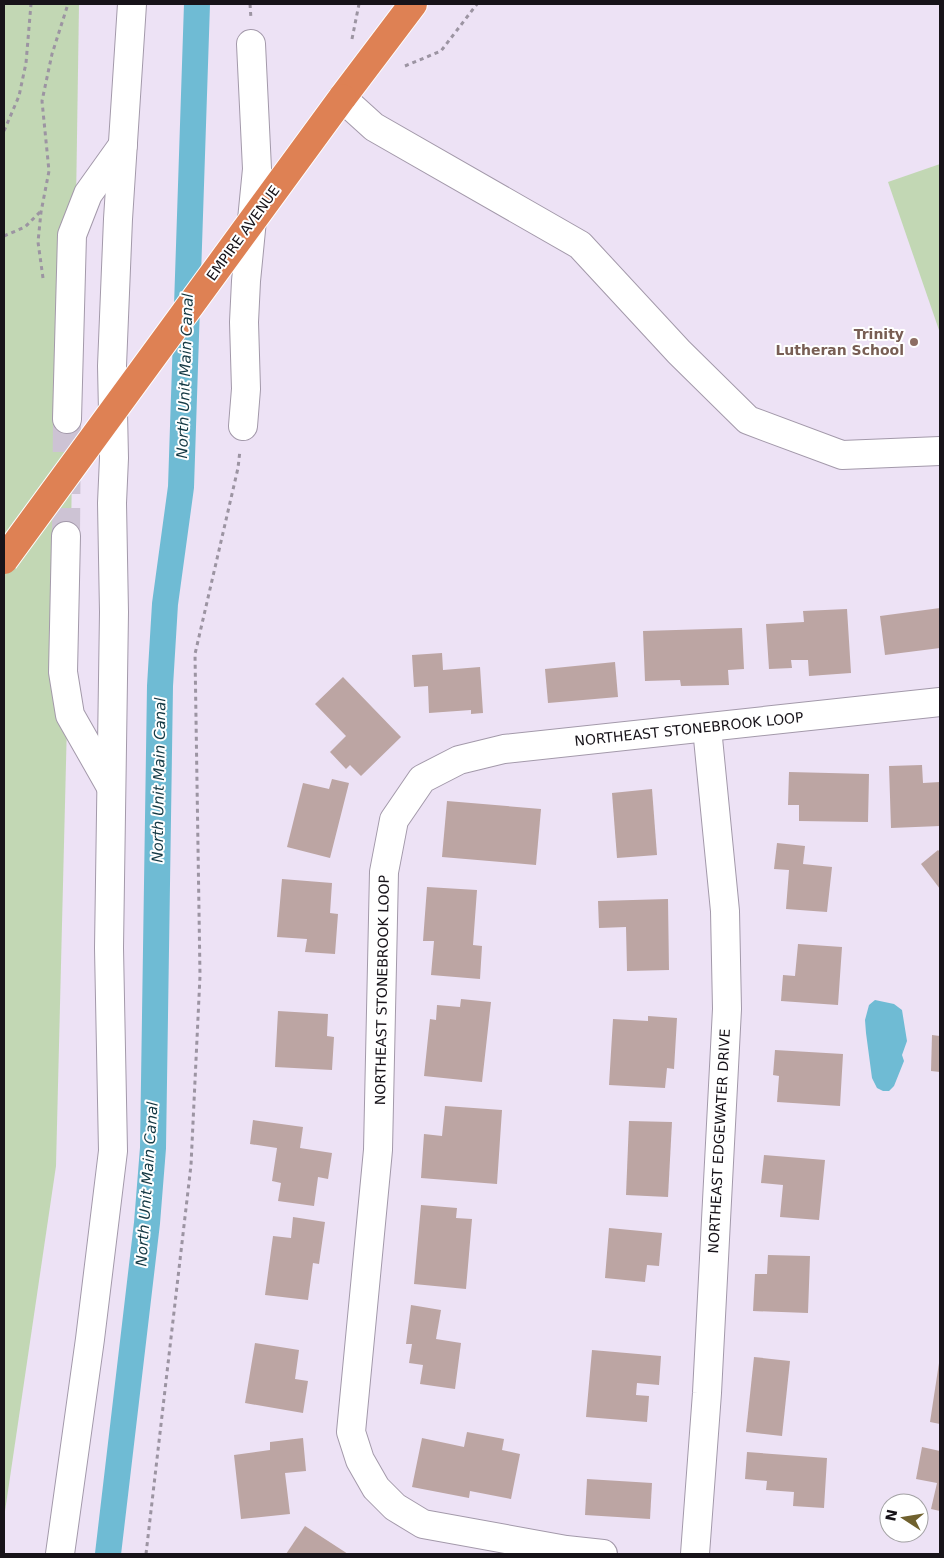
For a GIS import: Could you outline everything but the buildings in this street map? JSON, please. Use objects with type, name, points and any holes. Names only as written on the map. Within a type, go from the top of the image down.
[{"type":"highway","name":"EMPIRE AVENUE","points":[[4,560],[413,4]]},
{"type":"street","points":[[60,1554],[90,1339],[113,1151],[109,948],[114,612],[112,366],[118,219],[132,4]]},
{"type":"street","points":[[243,426],[246,389],[245,289],[256,169],[251,44]]},
{"type":"street","points":[[342,98],[374,127],[580,245],[679,352],[748,420],[842,455],[940,451]]},
{"type":"street","points":[[67,419],[72,235],[88,194],[123,145]]},
{"type":"street","points":[[66,536],[64,672],[70,714],[111,787]]},
{"type":"street","name":"NORTHEAST STONEBROOK LOOP","points":[[604,1554],[566,1550],[423,1524],[395,1507],[376,1488],[360,1460],[351,1432],[378,1150],[384,872],[394,820],[422,779],[459,760],[504,749],[940,702]]},
{"type":"street","name":"NORTHEAST EDGEWATER DRIVE","points":[[696,1554],[707,1393],[714,1221],[727,1009],[725,911],[707,728]]},
{"type":"path","points":[[4,131],[21,88],[26,63],[31,4]]},
{"type":"path","points":[[43,280],[38,242],[40,212],[49,171],[42,101],[52,54],[68,4]]},
{"type":"path","points":[[352,39],[359,4]]},
{"type":"path","points":[[405,66],[441,51],[477,4]]},
{"type":"path","points":[[4,236],[25,227],[40,212]]},
{"type":"path","points":[[146,1554],[191,1165],[200,976],[195,654],[238,468],[243,426]]},
{"type":"green space","points":[[4,4],[79,4],[70,602],[56,1166],[4,1518]]},
{"type":"green space","points":[[940,164],[940,333],[888,182]]},
{"type":"water","points":[[875,1000],[894,1004],[902,1010],[907,1041],[902,1055],[904,1061],[894,1086],[889,1091],[877,1088],[872,1078],[865,1020],[869,1005]]},
{"type":"waterway","name":"North Unit Main Canal","points":[[108,1554],[147,1223],[153,1148],[160,686],[165,604],[181,487],[197,4]]},
{"type":"tunnel","points":[[66,536],[67,419]]},
{"type":"place","name":"Trinity Lutheran School","points":[[914,342]]}]
